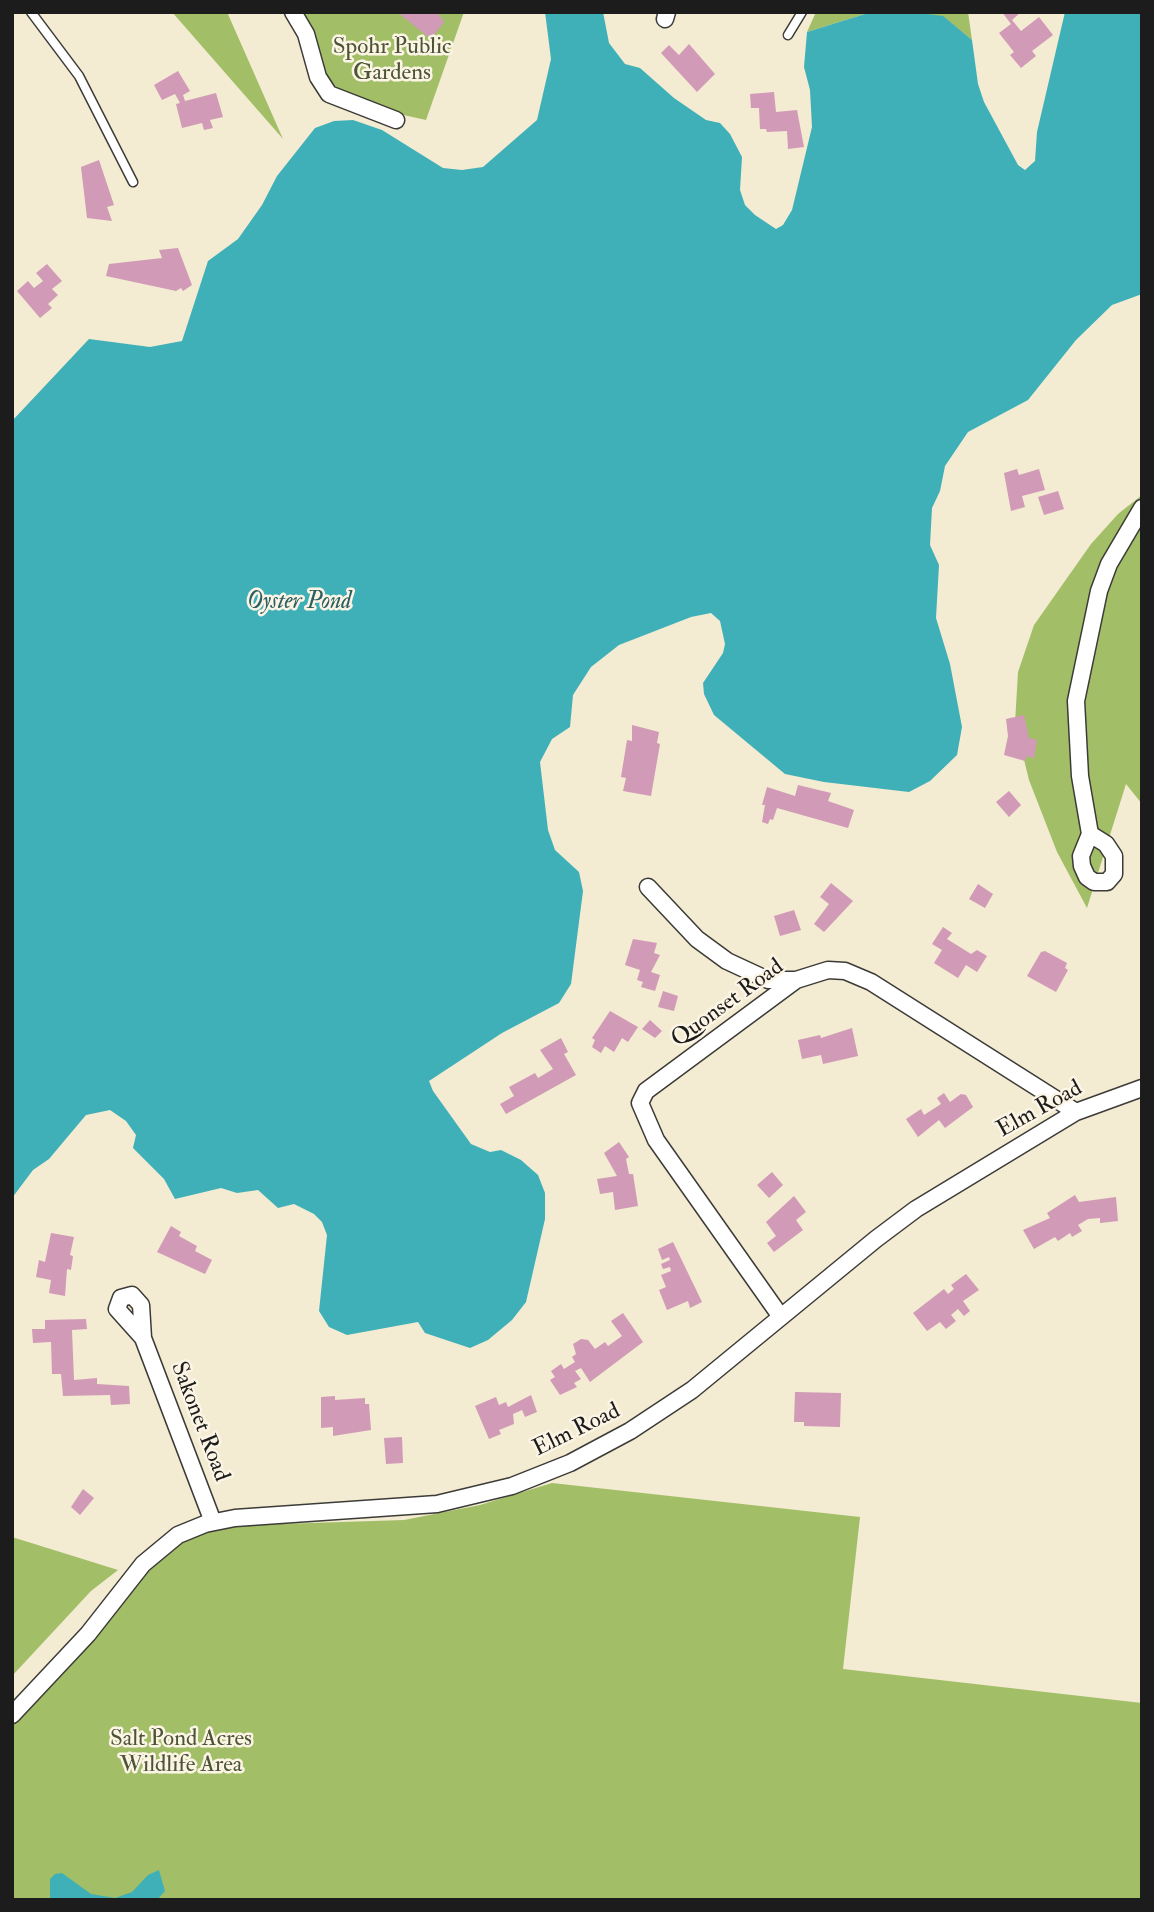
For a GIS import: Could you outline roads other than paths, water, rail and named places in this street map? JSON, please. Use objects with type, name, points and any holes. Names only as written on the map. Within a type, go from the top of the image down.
[{"type":"street","points":[[293,12],[306,34],[318,77],[329,94],[396,120]]},
{"type":"street","points":[[1090,834],[1080,776],[1078,687],[1105,573],[1142,508]]},
{"type":"street","points":[[648,887],[697,939],[727,961],[768,979],[796,980]]},
{"type":"street","name":"Quonset Road","points":[[781,1317],[656,1140],[640,1103],[646,1091],[796,980],[828,970],[845,971],[871,982],[1076,1112]]},
{"type":"street","name":"Elm Road","points":[[12,1715],[88,1634],[152,1555],[178,1535],[213,1522],[252,1516],[412,1507],[474,1497],[512,1486],[570,1463],[630,1432],[692,1390],[916,1209],[1076,1112],[1142,1088]]},
{"type":"street","name":"Sakonet Road","points":[[143,1338],[213,1522]]},
{"type":"lane","points":[[31,12],[79,76],[133,182]]},
{"type":"lane","points":[[788,35],[802,12]]},
{"type":"water","name":"Oyster Pond","points":[[545,12],[603,12],[609,43],[625,64],[640,68],[674,98],[706,120],[720,123],[730,134],[742,157],[740,190],[745,205],[776,229],[783,225],[792,210],[812,127],[810,90],[804,67],[807,32],[865,14],[920,13],[943,16],[972,40],[978,84],[984,102],[1018,165],[1025,170],[1035,161],[1037,132],[1065,12],[1142,12],[1142,294],[1112,305],[1076,340],[1028,400],[968,432],[945,466],[940,491],[932,508],[930,545],[939,565],[936,618],[950,664],[962,727],[957,755],[930,781],[909,792],[824,782],[785,774],[714,715],[704,694],[703,683],[723,653],[725,644],[720,621],[711,613],[691,617],[619,645],[591,667],[573,695],[570,727],[552,739],[540,762],[548,830],[555,850],[579,872],[583,891],[571,984],[559,1003],[502,1033],[429,1081],[433,1091],[471,1144],[490,1152],[501,1150],[521,1160],[538,1175],[545,1193],[545,1219],[526,1302],[512,1320],[488,1340],[470,1348],[425,1333],[418,1322],[347,1335],[329,1327],[319,1311],[327,1235],[322,1222],[314,1214],[294,1204],[278,1208],[258,1190],[237,1193],[221,1188],[175,1199],[164,1179],[133,1148],[136,1135],[126,1121],[110,1110],[86,1115],[49,1159],[33,1170],[12,1198],[12,421],[89,339],[150,347],[182,341],[208,261],[238,239],[262,205],[277,176],[315,128],[334,121],[353,120],[382,130],[443,168],[462,170],[483,167],[537,120],[551,59]]},
{"type":"water","points":[[159,1870],[165,1891],[157,1900],[50,1900],[50,1879],[55,1874],[62,1873],[91,1894],[115,1898],[132,1892],[148,1875]]},
{"type":"park label","name":"Spohr Public Gardens","points":[[392,61]]},
{"type":"park label","name":"Salt Pond Acres Wildlife Area","points":[[181,1753]]}]
